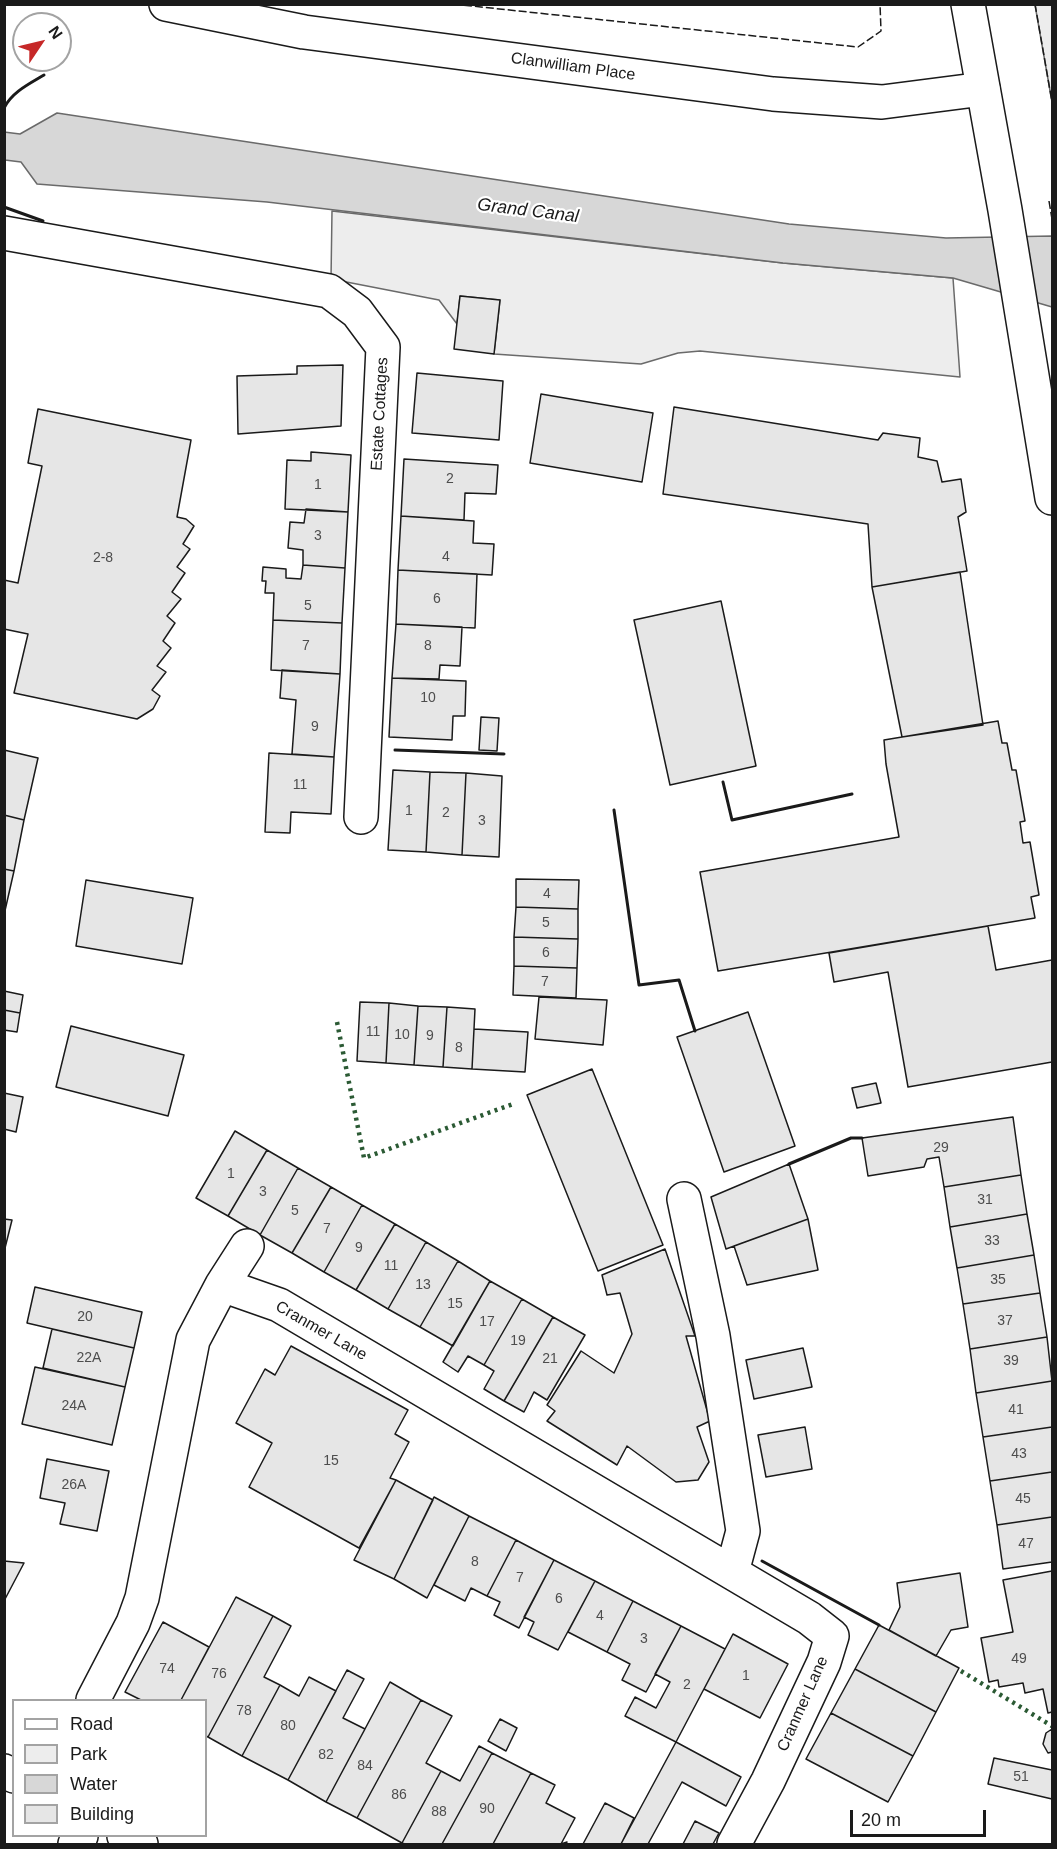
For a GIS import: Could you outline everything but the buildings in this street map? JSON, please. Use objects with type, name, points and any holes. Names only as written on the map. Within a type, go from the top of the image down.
[{"type":"street","name":"Clanwilliam Place","points":[[166,4],[304,32],[773,94],[882,102],[983,89]]},
{"type":"street","points":[[968,4],[1053,498]]},
{"type":"street","name":"Estate Cottages","points":[[4,233],[329,291],[357,312],[383,347],[361,817]]},
{"type":"street","points":[[684,1199],[713,1336],[743,1531],[732,1572]]},
{"type":"street","points":[[94,1699],[133,1623],[142,1598],[193,1340],[222,1285],[247,1246]]},
{"type":"street","name":"Cranmer Lane","points":[[222,1285],[279,1305],[732,1572],[808,1618],[832,1636],[824,1662],[768,1781],[734,1845]]},
{"type":"street","points":[[126,1837],[141,1845]]},
{"type":"green space","points":[[1035,5],[1052,5],[1052,102]]},
{"type":"green space","points":[[332,211],[783,263],[953,278],[960,377],[700,351],[678,353],[641,364],[494,354],[500,300],[460,296],[457,324],[439,300],[331,279]]},
{"type":"water","name":"Grand Canal","points":[[57,113],[789,224],[946,238],[1052,236],[1052,307],[953,278],[783,263],[267,202],[37,184],[21,162],[5,160],[4,132],[20,134]]},
{"type":"hedge","points":[[337,1022],[364,1158],[513,1104]]},
{"type":"hedge","points":[[961,1671],[1052,1726]]},
{"type":"fence","points":[[453,4],[858,47],[881,31],[880,4]]},
{"type":"fence","points":[[1035,4],[1052,102]]},
{"type":"fence","points":[[1049,201],[1052,219]]},
{"type":"wall","points":[[4,108],[16,93],[44,75]]},
{"type":"wall","points":[[4,207],[43,221]]},
{"type":"wall","points":[[395,750],[504,754]]},
{"type":"wall","points":[[723,782],[732,820],[852,794]]},
{"type":"wall","points":[[614,810],[639,985],[679,980],[695,1031]]},
{"type":"wall","points":[[789,1164],[851,1138],[862,1138]]},
{"type":"wall","points":[[762,1561],[879,1625]]}]
